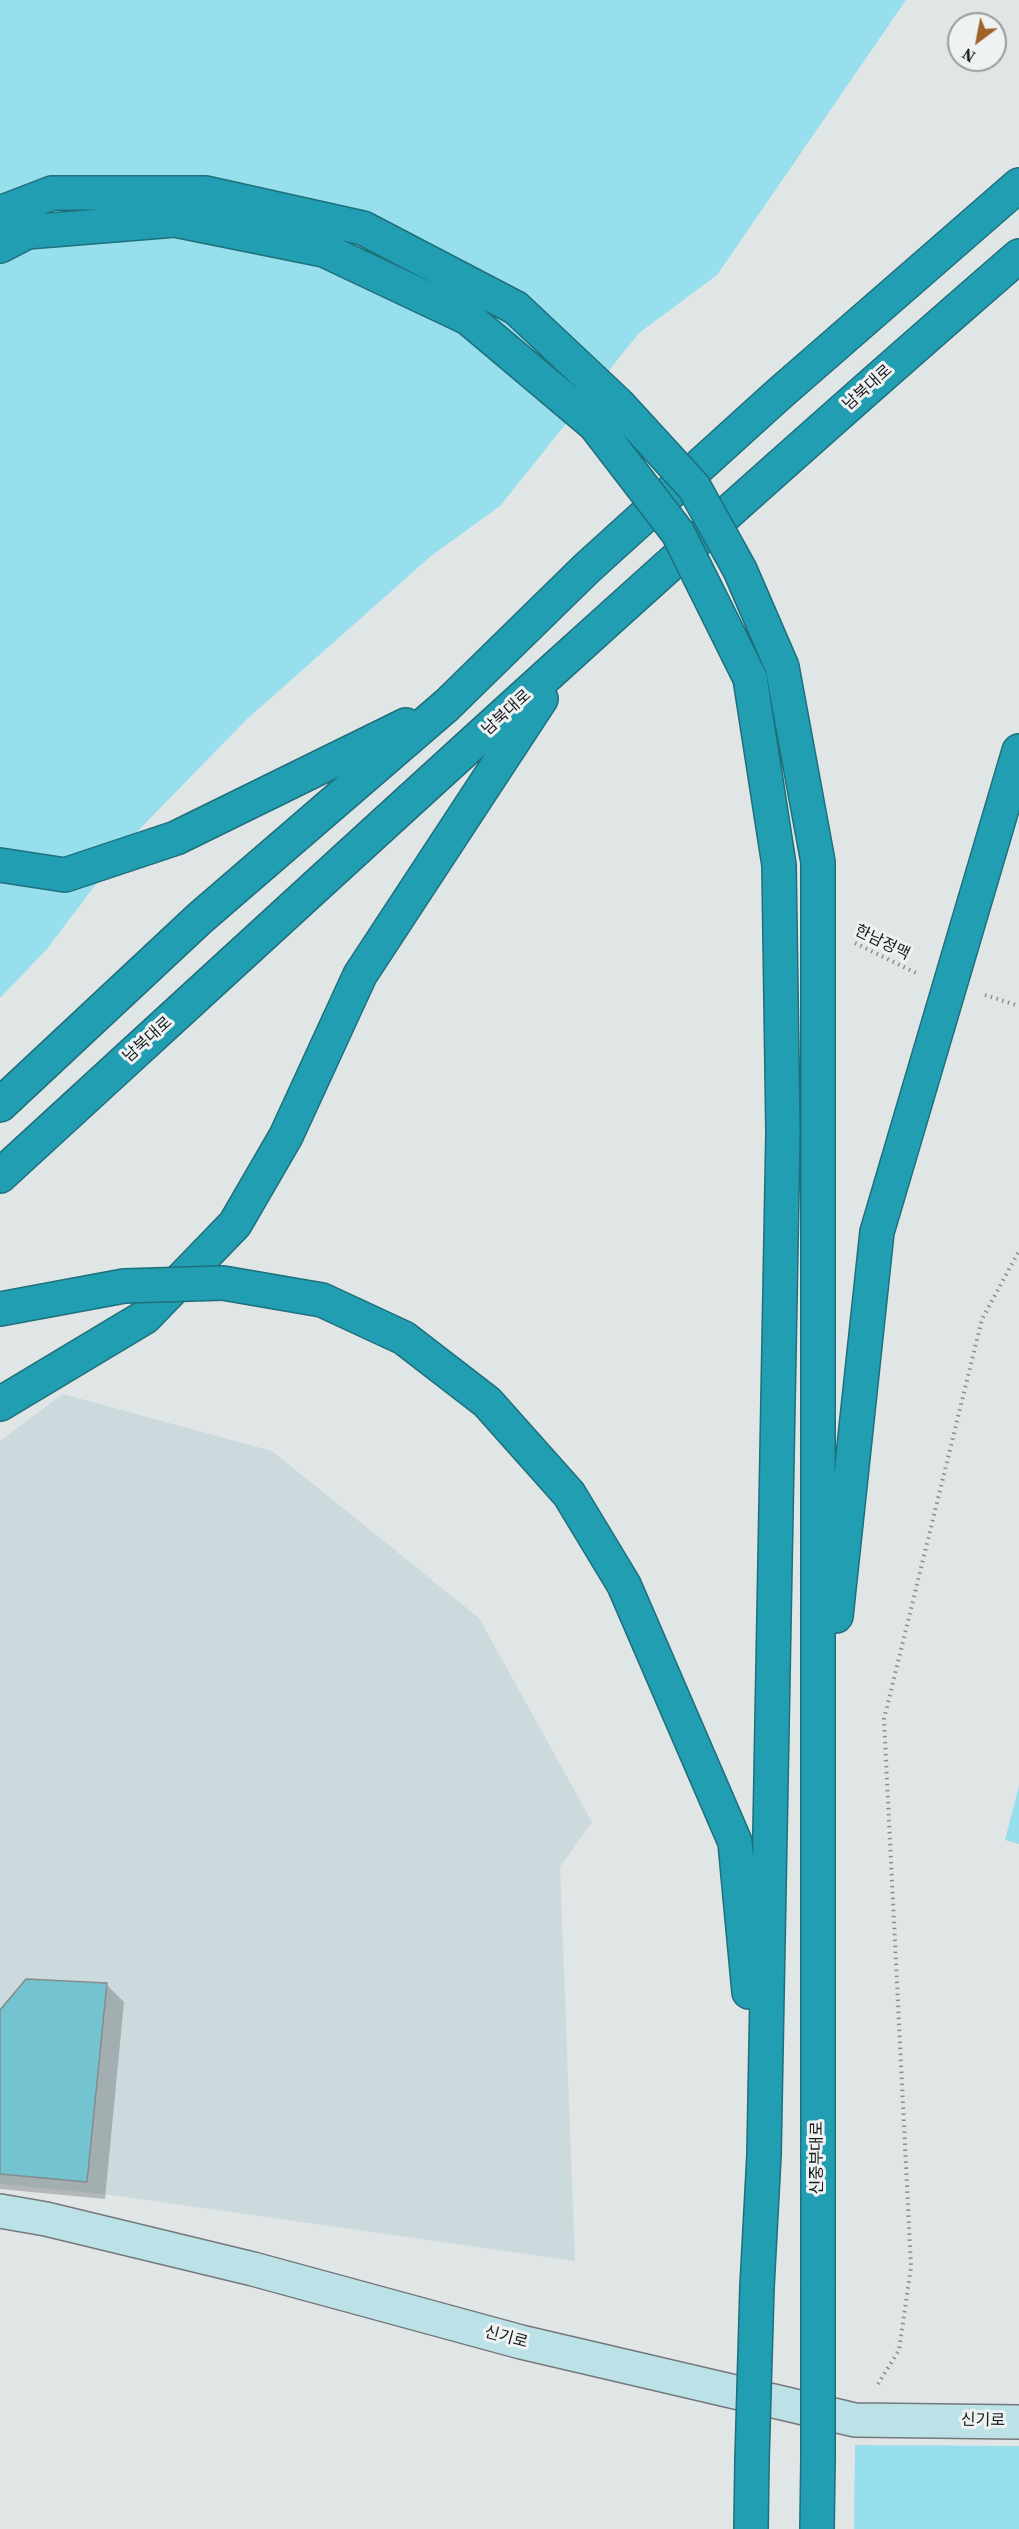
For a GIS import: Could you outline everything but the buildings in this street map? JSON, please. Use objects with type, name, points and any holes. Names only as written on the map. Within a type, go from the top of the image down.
[{"type":"highway","points":[[0,1105],[200,918],[447,705],[596,560],[779,394],[1019,186]]},
{"type":"highway","points":[[0,213],[51,193],[206,193],[363,228],[516,308],[618,404],[694,487],[740,570],[782,667],[818,862],[817,1788]]},
{"type":"highway","points":[[0,246],[27,232],[175,220],[324,250],[468,318],[595,426],[678,532],[750,678],[779,865],[783,1132],[764,2155],[757,2287],[751,2529]]},
{"type":"highway","name":"남북대로","points":[[0,1176],[567,658],[870,385],[1019,256]]},
{"type":"highway","points":[[0,1404],[145,1317],[235,1224],[286,1136],[360,975],[567,658]]},
{"type":"highway","points":[[0,865],[65,875],[176,838],[447,705]]},
{"type":"highway","points":[[817,1788],[877,1232],[1019,751]]},
{"type":"highway","points":[[0,1309],[124,1286],[223,1283],[322,1300],[404,1338],[487,1402],[569,1494],[624,1585],[735,1842],[764,2155]]},
{"type":"highway","name":"신중부대로","points":[[817,1788],[817,2529]]},
{"type":"street","name":"신기로","points":[[0,2211],[46,2219],[242,2266],[521,2342],[855,2420],[1019,2422]]},
{"type":"path","name":"한남정맥","points":[[846,939],[917,973]]},
{"type":"path","points":[[977,993],[1019,1006]]},
{"type":"path","points":[[855,2420],[899,2350],[911,2267],[884,1719],[982,1319],[1019,1251]]},
{"type":"shaded area","points":[[0,0],[906,0],[717,275],[639,333],[500,506],[431,556],[246,720],[130,839],[47,949],[0,998]]},
{"type":"shaded area","points":[[63,1394],[272,1451],[479,1618],[592,1822],[560,1867],[575,2261],[112,2195],[0,2184],[0,1441]]},
{"type":"shaded area","points":[[1019,1786],[1019,1844],[1005,1840]]},
{"type":"shaded area","points":[[855,2445],[1019,2446],[1019,2529],[854,2529]]}]
